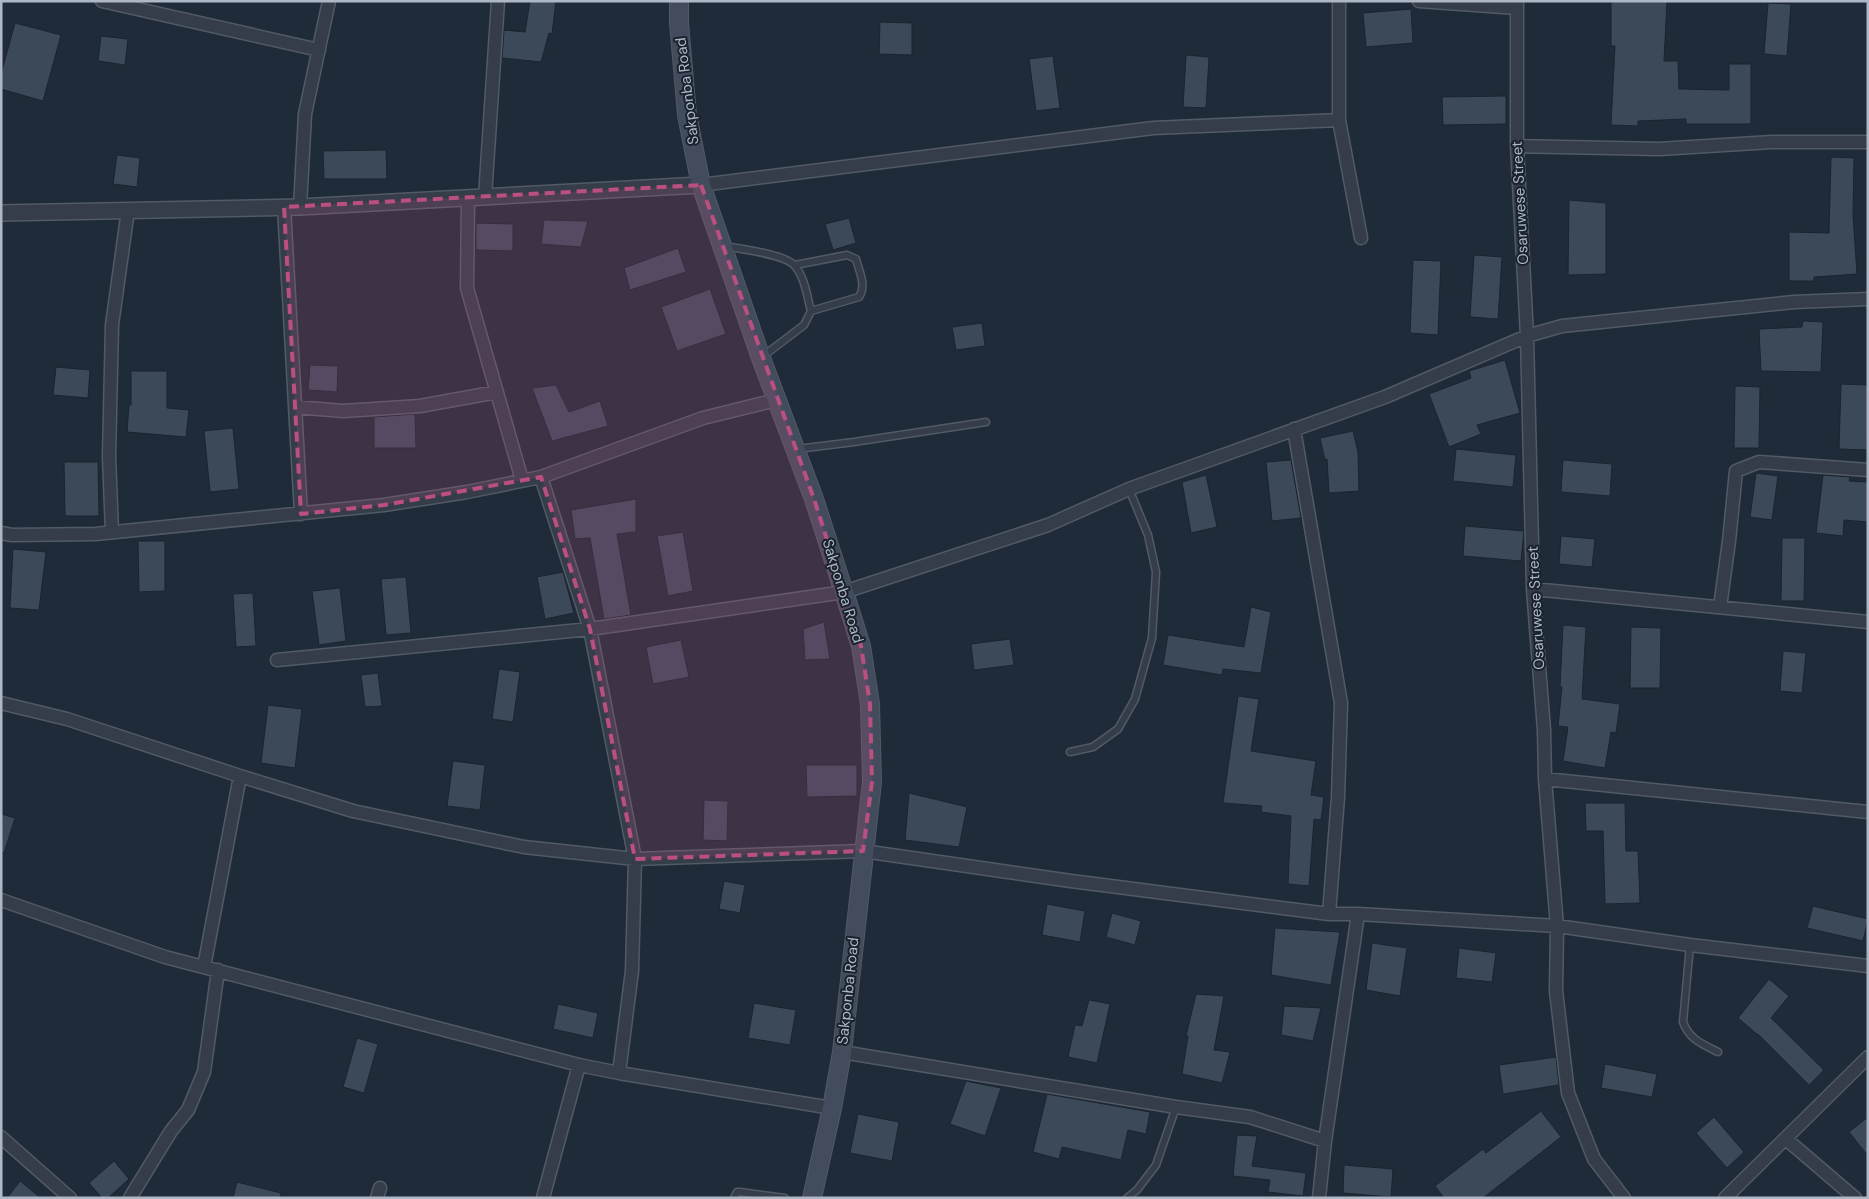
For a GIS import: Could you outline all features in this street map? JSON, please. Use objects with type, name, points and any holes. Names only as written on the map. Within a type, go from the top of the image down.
[{"type":"main road","name":"Sakponba Road","points":[[679,1],[686,115],[701,185],[760,358],[814,500],[844,592],[860,646],[870,704],[872,782],[842,1052],[812,1198]]},
{"type":"street","points":[[102,1],[319,50]]},
{"type":"street","points":[[300,207],[305,114],[329,1]]},
{"type":"street","points":[[485,197],[498,1]]},
{"type":"street","points":[[1339,1],[1339,120],[1361,238]]},
{"type":"street","points":[[1419,1],[1517,5]]},
{"type":"street","name":"Osaruwese Street","points":[[1517,5],[1517,146],[1527,336],[1533,589],[1544,730],[1545,779],[1557,926],[1556,991],[1568,1093],[1594,1159],[1624,1198]]},
{"type":"street","points":[[1,213],[300,207],[701,185],[1153,128],[1339,120]]},
{"type":"street","points":[[1517,146],[1659,149],[1772,142],[1868,142]]},
{"type":"street","points":[[468,198],[467,288],[522,480]]},
{"type":"street","points":[[284,207],[301,514]]},
{"type":"street","points":[[112,532],[109,456],[112,325],[128,210]]},
{"type":"street","points":[[277,660],[590,629],[844,592],[1048,525],[1129,489],[1385,396],[1527,336],[1562,326],[1794,302],[1868,299]]},
{"type":"street","points":[[295,408],[343,411],[420,406],[497,392]]},
{"type":"street","points":[[1,533],[12,535],[112,532],[384,506],[541,477],[703,418],[776,400]]},
{"type":"street","points":[[1294,429],[1341,703],[1338,797],[1329,914]]},
{"type":"street","points":[[1720,607],[1736,471],[1759,462],[1868,470]]},
{"type":"street","points":[[541,477],[590,629],[634,859],[632,971],[619,1073]]},
{"type":"street","points":[[1533,589],[1868,622]]},
{"type":"street","points":[[1,703],[67,719],[354,811],[524,847],[634,859],[863,851],[1071,881],[1329,914],[1358,914],[1557,926],[1690,945],[1868,966]]},
{"type":"street","points":[[204,967],[240,776]]},
{"type":"street","points":[[1545,779],[1868,812]]},
{"type":"street","points":[[1,900],[165,958],[218,970],[579,1065],[832,1108]]},
{"type":"street","points":[[1319,1198],[1325,1141],[1358,914]]},
{"type":"street","points":[[130,1198],[171,1131],[188,1110],[204,1072],[218,970]]},
{"type":"street","points":[[842,1052],[1176,1108],[1250,1117],[1325,1141]]},
{"type":"street","points":[[1725,1198],[1868,1057]]},
{"type":"street","points":[[543,1198],[579,1065]]},
{"type":"street","points":[[1,1138],[70,1198]]},
{"type":"street","points":[[1786,1139],[1855,1198]]},
{"type":"lane","points":[[722,245],[785,259],[795,265],[804,283],[811,311],[804,325],[760,358]]},
{"type":"lane","points":[[795,265],[847,254],[856,259],[863,284],[859,297],[811,311]]},
{"type":"lane","points":[[794,449],[986,422]]},
{"type":"lane","points":[[1070,752],[1093,747],[1118,729],[1135,700],[1152,638],[1156,572],[1148,535],[1129,489]]},
{"type":"lane","points":[[1690,945],[1683,1022],[1687,1033],[1718,1052]]},
{"type":"lane","points":[[1128,1198],[1137,1190],[1156,1165],[1176,1108]]},
{"type":"lane","points":[[734,1198],[737,1192],[785,1198]]},
{"type":"highlighted area","points":[[701,185],[814,499],[861,646],[870,704],[872,782],[863,851],[635,859],[590,629],[541,477],[384,505],[301,514],[284,207]]},
{"type":"building","points":[[530,1],[556,1],[552,34],[549,33],[541,62],[502,58],[504,30],[525,32]]},
{"type":"building","points":[[1611,1],[1667,1],[1664,61],[1678,61],[1679,89],[1729,90],[1729,64],[1751,64],[1751,124],[1686,124],[1686,119],[1638,121],[1638,126],[1611,125],[1615,46],[1611,46]]},
{"type":"building","points":[[1768,3],[1791,4],[1787,56],[1764,54]]},
{"type":"building","points":[[1411,9],[1413,43],[1366,47],[1363,13]]},
{"type":"building","points":[[880,22],[912,23],[912,55],[879,54]]},
{"type":"building","points":[[15,23],[61,35],[43,101],[1,89],[1,74]]},
{"type":"building","points":[[101,36],[128,39],[125,65],[98,61]]},
{"type":"building","points":[[1186,55],[1209,57],[1206,108],[1183,107]]},
{"type":"building","points":[[1053,56],[1060,108],[1036,111],[1029,59]]},
{"type":"building","points":[[1506,96],[1506,124],[1443,125],[1442,97]]},
{"type":"building","points":[[386,150],[387,179],[324,179],[323,151]]},
{"type":"building","points":[[117,155],[140,158],[137,187],[113,184]]},
{"type":"building","points":[[1831,157],[1854,158],[1853,215],[1857,274],[1814,277],[1814,281],[1789,281],[1789,232],[1829,233]]},
{"type":"building","points":[[1569,200],[1606,203],[1606,274],[1568,275]]},
{"type":"building","points":[[849,218],[856,243],[833,250],[825,224]]},
{"type":"building","points":[[544,220],[588,221],[581,247],[541,244]]},
{"type":"building","points":[[476,223],[513,224],[513,251],[476,250]]},
{"type":"building","points":[[678,248],[686,272],[630,290],[624,268]]},
{"type":"building","points":[[1474,255],[1502,257],[1498,319],[1470,317]]},
{"type":"building","points":[[1413,260],[1441,261],[1438,335],[1410,333]]},
{"type":"building","points":[[710,289],[726,334],[677,351],[661,307]]},
{"type":"building","points":[[1803,321],[1823,322],[1821,372],[1761,371],[1759,329],[1802,327]]},
{"type":"building","points":[[982,323],[985,346],[956,350],[952,327]]},
{"type":"building","points":[[1505,360],[1520,413],[1477,425],[1481,434],[1449,447],[1429,394],[1471,378],[1469,371]]},
{"type":"building","points":[[310,365],[338,366],[337,392],[308,390]]},
{"type":"building","points":[[56,367],[90,370],[88,398],[53,395]]},
{"type":"building","points":[[131,371],[167,371],[167,408],[189,410],[186,437],[127,432],[129,405],[131,405]]},
{"type":"building","points":[[1841,384],[1868,385],[1867,450],[1839,449]]},
{"type":"building","points":[[556,385],[569,412],[600,401],[608,426],[552,441],[532,388]]},
{"type":"building","points":[[1735,386],[1760,387],[1759,448],[1734,448]]},
{"type":"building","points":[[415,414],[416,448],[374,448],[374,417]]},
{"type":"building","points":[[233,428],[239,489],[210,492],[204,431]]},
{"type":"building","points":[[1353,431],[1358,452],[1359,491],[1329,493],[1327,459],[1325,460],[1320,438]]},
{"type":"building","points":[[1456,449],[1516,455],[1513,487],[1453,481]]},
{"type":"building","points":[[1291,460],[1301,518],[1272,521],[1266,462]]},
{"type":"building","points":[[1563,460],[1612,464],[1610,496],[1561,492]]},
{"type":"building","points":[[64,462],[98,462],[99,516],[65,516]]},
{"type":"building","points":[[1756,473],[1778,476],[1772,520],[1750,517]]},
{"type":"building","points":[[1206,475],[1217,527],[1191,533],[1182,482]]},
{"type":"building","points":[[1823,475],[1850,477],[1849,481],[1868,482],[1868,522],[1844,520],[1843,536],[1816,533]]},
{"type":"building","points":[[636,499],[636,532],[617,534],[631,615],[604,619],[590,538],[575,539],[571,510]]},
{"type":"building","points":[[1465,526],[1524,531],[1521,561],[1463,556]]},
{"type":"building","points":[[683,532],[693,591],[668,596],[657,536]]},
{"type":"building","points":[[1561,536],[1595,539],[1592,567],[1559,564]]},
{"type":"building","points":[[1782,538],[1805,538],[1804,601],[1781,601]]},
{"type":"building","points":[[138,541],[165,541],[165,591],[139,592]]},
{"type":"building","points":[[13,549],[46,552],[39,610],[10,608]]},
{"type":"building","points":[[563,572],[574,613],[545,619],[537,577]]},
{"type":"building","points":[[406,577],[411,633],[386,635],[381,579]]},
{"type":"building","points":[[340,588],[346,641],[319,645],[312,591]]},
{"type":"building","points":[[253,593],[256,646],[236,647],[233,594]]},
{"type":"building","points":[[1251,607],[1271,612],[1261,673],[1223,669],[1222,675],[1163,665],[1168,635],[1244,647]]},
{"type":"building","points":[[824,622],[830,659],[805,660],[803,629]]},
{"type":"building","points":[[1563,625],[1586,627],[1582,699],[1620,704],[1616,733],[1611,732],[1605,768],[1563,761],[1568,727],[1558,726],[1562,687],[1560,687]]},
{"type":"building","points":[[1631,627],[1661,628],[1660,688],[1630,688]]},
{"type":"building","points":[[1010,639],[1014,665],[974,670],[971,644]]},
{"type":"building","points":[[681,640],[689,677],[653,684],[646,647]]},
{"type":"building","points":[[1783,651],[1806,653],[1802,693],[1780,691]]},
{"type":"building","points":[[499,669],[520,672],[513,722],[492,719]]},
{"type":"building","points":[[378,673],[382,706],[365,707],[361,675]]},
{"type":"building","points":[[1238,696],[1259,699],[1251,751],[1316,761],[1311,795],[1324,797],[1321,820],[1314,819],[1309,886],[1288,884],[1291,816],[1261,812],[1262,806],[1223,803]]},
{"type":"building","points":[[268,705],[302,709],[295,768],[261,763]]},
{"type":"building","points":[[453,761],[485,765],[480,810],[447,806]]},
{"type":"building","points":[[806,765],[857,765],[857,796],[807,797]]},
{"type":"building","points":[[909,793],[967,807],[959,847],[905,840]]},
{"type":"building","points":[[704,800],[728,801],[727,841],[703,840]]},
{"type":"building","points":[[1585,803],[1625,803],[1626,851],[1638,851],[1640,903],[1605,904],[1603,831],[1586,831]]},
{"type":"building","points":[[1,814],[15,818],[4,853],[1,852]]},
{"type":"building","points":[[724,881],[745,885],[740,913],[719,909]]},
{"type":"building","points":[[1047,904],[1085,911],[1080,942],[1042,935]]},
{"type":"building","points":[[1813,906],[1868,919],[1863,941],[1807,928]]},
{"type":"building","points":[[1112,913],[1141,921],[1135,945],[1106,937]]},
{"type":"building","points":[[1275,928],[1340,932],[1331,985],[1271,975]]},
{"type":"building","points":[[1372,943],[1407,948],[1400,996],[1366,990]]},
{"type":"building","points":[[1459,948],[1496,953],[1492,982],[1456,978]]},
{"type":"building","points":[[1769,979],[1789,996],[1771,1018],[1824,1070],[1809,1085],[1758,1034],[1738,1018]]},
{"type":"building","points":[[1196,994],[1224,996],[1214,1050],[1230,1052],[1222,1083],[1182,1074],[1188,1036],[1186,1036]]},
{"type":"building","points":[[1089,1000],[1110,1004],[1097,1063],[1068,1057],[1075,1025],[1082,1026]]},
{"type":"building","points":[[754,1003],[796,1010],[790,1045],[748,1038]]},
{"type":"building","points":[[558,1004],[598,1013],[593,1038],[553,1029]]},
{"type":"building","points":[[1284,1006],[1321,1008],[1313,1041],[1281,1035]]},
{"type":"building","points":[[357,1038],[378,1044],[364,1093],[343,1087]]},
{"type":"building","points":[[1556,1057],[1559,1085],[1503,1094],[1499,1065]]},
{"type":"building","points":[[1605,1064],[1657,1074],[1652,1097],[1601,1088]]},
{"type":"building","points":[[966,1081],[1001,1088],[985,1136],[950,1124]]},
{"type":"building","points":[[1047,1094],[1150,1112],[1146,1134],[1128,1130],[1121,1160],[1062,1147],[1059,1159],[1033,1152]]},
{"type":"building","points":[[1541,1111],[1561,1137],[1483,1198],[1444,1198],[1435,1186],[1483,1149],[1486,1153]]},
{"type":"building","points":[[858,1114],[899,1122],[892,1161],[850,1153]]},
{"type":"building","points":[[1714,1117],[1744,1152],[1727,1168],[1696,1133]]},
{"type":"building","points":[[1868,1117],[1868,1156],[1849,1132]]},
{"type":"building","points":[[1237,1135],[1257,1136],[1252,1166],[1306,1173],[1303,1196],[1268,1192],[1270,1180],[1233,1176]]},
{"type":"building","points":[[114,1161],[129,1179],[108,1198],[102,1198],[89,1183]]},
{"type":"building","points":[[1344,1165],[1393,1169],[1391,1197],[1343,1193]]},
{"type":"building","points":[[20,1181],[41,1198],[7,1198]]},
{"type":"building","points":[[237,1182],[281,1193],[280,1198],[233,1198]]}]
